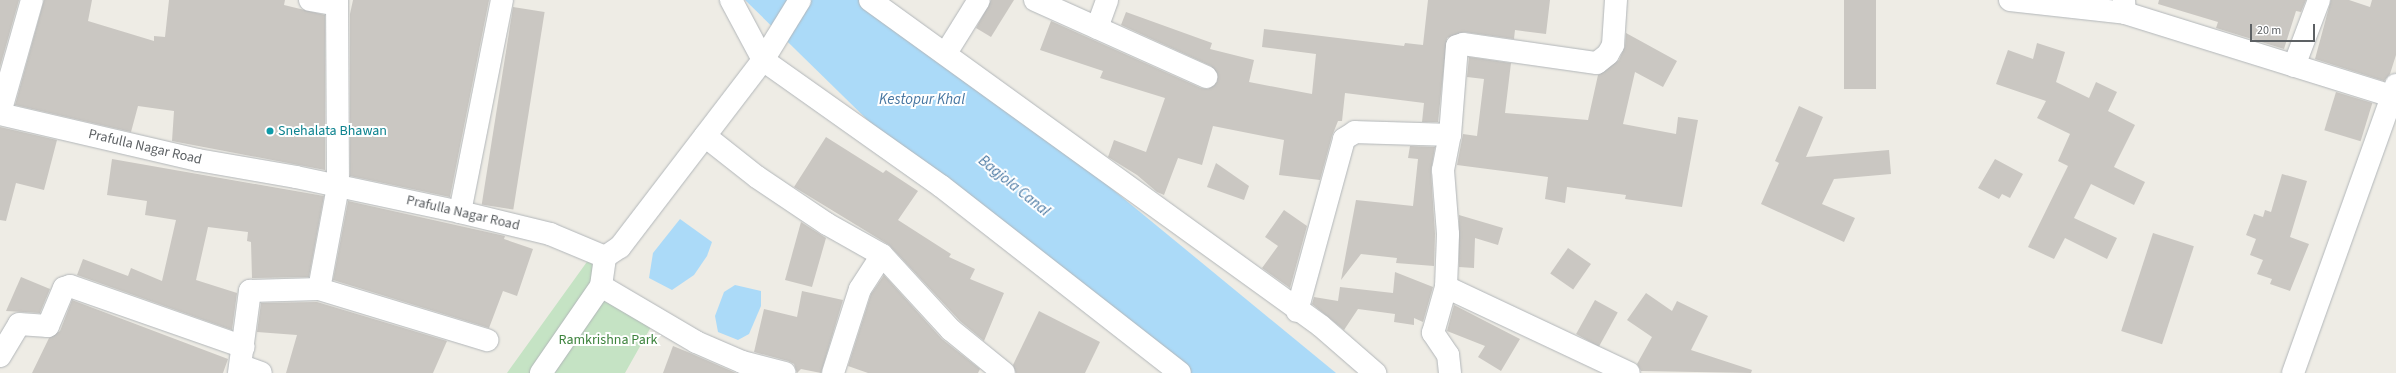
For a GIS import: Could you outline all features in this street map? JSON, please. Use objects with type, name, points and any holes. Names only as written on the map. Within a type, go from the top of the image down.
[{"type":"street","points":[[0,113],[32,0]]},
{"type":"street","points":[[310,0],[337,3],[338,186],[319,289]]},
{"type":"street","points":[[460,212],[502,0]]},
{"type":"street","points":[[731,0],[763,60],[941,186],[1180,373]]},
{"type":"street","points":[[541,373],[601,286],[605,257],[620,247],[763,60],[800,0]]},
{"type":"street","points":[[870,0],[946,53],[1297,311],[1321,326],[1375,373]]},
{"type":"street","points":[[946,53],[979,0]]},
{"type":"street","points":[[1035,0],[1206,77]]},
{"type":"street","points":[[1097,28],[1107,0]]},
{"type":"street","points":[[1450,373],[1448,355],[1433,333],[1446,287],[1448,234],[1444,170],[1450,135],[1457,46],[1463,44],[1597,63],[1608,54],[1612,45],[1616,0]]},
{"type":"street","points":[[2010,0],[2125,7],[2294,66],[2394,90],[2292,373]]},
{"type":"street","points":[[2294,66],[2319,0]]},
{"type":"street","name":"Prafulla Nagar Road","points":[[0,113],[198,160],[338,186],[460,212],[550,234],[605,257]]},
{"type":"street","points":[[1297,311],[1344,139],[1355,132],[1450,135]]},
{"type":"street","points":[[704,136],[757,177],[827,224],[882,255],[951,330],[994,370]]},
{"type":"street","points":[[833,373],[860,289],[882,255]]},
{"type":"street","points":[[0,356],[19,324],[48,326],[64,288],[70,286],[246,365],[250,291],[319,289],[487,340]]},
{"type":"street","points":[[601,286],[741,367],[785,373]]},
{"type":"street","points":[[1446,287],[1629,373]]},
{"type":"green space","name":"Ramkrishna Park","points":[[589,259],[598,273],[602,297],[656,318],[625,373],[507,373]]},
{"type":"water","name":"Kestopur Khal","points":[[745,0],[882,0],[1336,373],[1174,373],[887,139]]},
{"type":"water","points":[[680,219],[712,242],[707,256],[694,275],[672,290],[649,278],[653,253]]},
{"type":"water","points":[[735,285],[761,291],[761,306],[749,334],[738,340],[718,332],[715,316],[724,292]]},
{"type":"building","points":[[0,0],[19,0],[0,67]]},
{"type":"building","points":[[44,0],[92,0],[88,21],[154,41],[154,36],[165,37],[169,0],[285,0],[284,5],[325,15],[325,170],[172,141],[174,111],[138,106],[131,132],[15,105]]},
{"type":"building","points":[[353,0],[489,0],[450,197],[350,176],[350,14]]},
{"type":"building","points":[[991,0],[1014,0],[991,37],[976,28]]},
{"type":"building","points":[[1428,0],[1550,0],[1546,34],[1515,30],[1514,39],[1464,32],[1447,38],[1438,122],[1422,122],[1424,103],[1345,93],[1342,121],[1338,121],[1332,136],[1320,180],[1279,175],[1284,140],[1213,126],[1202,165],[1178,158],[1164,195],[1157,192],[1137,175],[1108,157],[1114,140],[1146,152],[1165,98],[1100,78],[1103,71],[1040,50],[1051,21],[1201,88],[1208,89],[1217,82],[1218,75],[1211,66],[1121,25],[1126,12],[1212,43],[1210,49],[1254,60],[1249,82],[1312,94],[1316,54],[1262,47],[1264,29],[1404,46],[1405,43],[1423,45]]},
{"type":"building","points":[[1844,0],[1876,0],[1876,89],[1844,89]]},
{"type":"building","points":[[2159,0],[2306,0],[2301,12],[2296,11],[2284,49],[2216,28],[2218,22],[2158,4]]},
{"type":"building","points":[[2331,0],[2349,0],[2370,7],[2372,0],[2396,0],[2396,55],[2390,74],[2384,81],[2315,59]]},
{"type":"building","points":[[513,7],[545,12],[513,210],[482,205]]},
{"type":"building","points":[[1626,33],[1677,61],[1663,87],[1635,72],[1623,124],[1676,134],[1678,117],[1698,120],[1682,207],[1625,199],[1626,195],[1567,187],[1565,203],[1545,199],[1548,177],[1457,165],[1463,134],[1477,136],[1484,79],[1467,77],[1469,57],[1511,63],[1505,113],[1588,120],[1598,75],[1619,60],[1625,46]]},
{"type":"building","points":[[2037,43],[2065,52],[2056,82],[2089,98],[2096,82],[2117,92],[2108,111],[2135,125],[2114,167],[2145,182],[2134,205],[2091,184],[2074,218],[2117,238],[2107,259],[2065,238],[2054,259],[2028,247],[2068,166],[2058,161],[2070,134],[2037,118],[2046,101],[1996,84],[2008,50],[2033,59]]},
{"type":"building","points":[[2336,92],[2372,103],[2361,141],[2324,130]]},
{"type":"building","points":[[1799,106],[1823,117],[1806,157],[1889,150],[1891,174],[1834,179],[1822,204],[1855,218],[1844,242],[1761,204],[1779,163],[1775,161]]},
{"type":"building","points":[[0,127],[57,140],[44,190],[16,183],[6,221],[0,220]]},
{"type":"building","points":[[826,137],[883,173],[886,170],[918,191],[898,220],[951,254],[949,257],[975,269],[970,279],[1004,293],[984,341],[960,321],[889,245],[794,187]]},
{"type":"building","points":[[1410,146],[1435,147],[1431,171],[1435,234],[1434,266],[1396,263],[1397,258],[1361,254],[1341,280],[1356,200],[1413,206],[1418,159],[1408,158]]},
{"type":"building","points":[[112,159],[324,196],[309,277],[252,278],[251,242],[247,241],[248,232],[208,227],[196,280],[237,293],[232,330],[77,275],[83,259],[128,276],[131,268],[162,281],[176,220],[145,215],[147,201],[107,195]]},
{"type":"building","points":[[1995,159],[2023,174],[2010,198],[2002,194],[1999,199],[1978,188]]},
{"type":"building","points":[[1216,163],[1249,186],[1244,200],[1207,187]]},
{"type":"building","points":[[2282,174],[2307,181],[2290,237],[2309,244],[2290,291],[2270,284],[2272,279],[2257,274],[2263,260],[2250,255],[2256,239],[2246,235],[2254,214],[2263,217],[2265,210],[2271,212]]},
{"type":"building","points":[[348,201],[505,236],[504,239],[533,249],[517,296],[503,291],[489,328],[333,280]]},
{"type":"building","points":[[1284,210],[1307,226],[1290,288],[1262,268],[1278,246],[1265,237]]},
{"type":"building","points":[[1459,215],[1503,228],[1498,245],[1475,238],[1474,268],[1459,267]]},
{"type":"building","points":[[801,222],[826,238],[812,287],[785,280]]},
{"type":"building","points":[[2153,233],[2194,246],[2162,344],[2121,331]]},
{"type":"building","points":[[1568,248],[1591,264],[1573,289],[1550,273]]},
{"type":"building","points":[[1395,272],[1433,287],[1423,322],[1414,318],[1414,325],[1394,322],[1395,314],[1358,309],[1344,330],[1312,304],[1314,297],[1338,301],[1340,287],[1393,293]]},
{"type":"building","points":[[884,275],[942,339],[980,369],[978,373],[868,373],[848,366],[871,294]]},
{"type":"building","points":[[21,277],[50,289],[40,313],[6,311]]},
{"type":"building","points":[[802,291],[843,300],[821,373],[801,369],[797,373],[794,364],[788,361],[754,352],[764,309],[797,317]]},
{"type":"building","points":[[1646,293],[1672,311],[1677,301],[1708,316],[1691,350],[1752,370],[1751,373],[1641,371],[1637,364],[1652,337],[1627,320]]},
{"type":"building","points":[[72,300],[228,359],[223,373],[32,373],[49,338],[60,331]]},
{"type":"building","points":[[1595,300],[1618,313],[1599,347],[1576,334]]},
{"type":"building","points":[[317,302],[447,341],[433,373],[286,373],[297,335],[257,332],[261,303]]},
{"type":"building","points":[[1454,305],[1520,339],[1501,371],[1478,357],[1485,346],[1447,331]]},
{"type":"building","points":[[1039,311],[1100,342],[1085,373],[1016,373],[1013,365]]},
{"type":"building","points":[[673,346],[690,353],[736,373],[663,373]]},
{"type":"place","name":"Snehalata Bhawan","points":[[270,131]]},
{"type":"water label","name":"Bagjola Canal","points":[[1014,186]]}]
